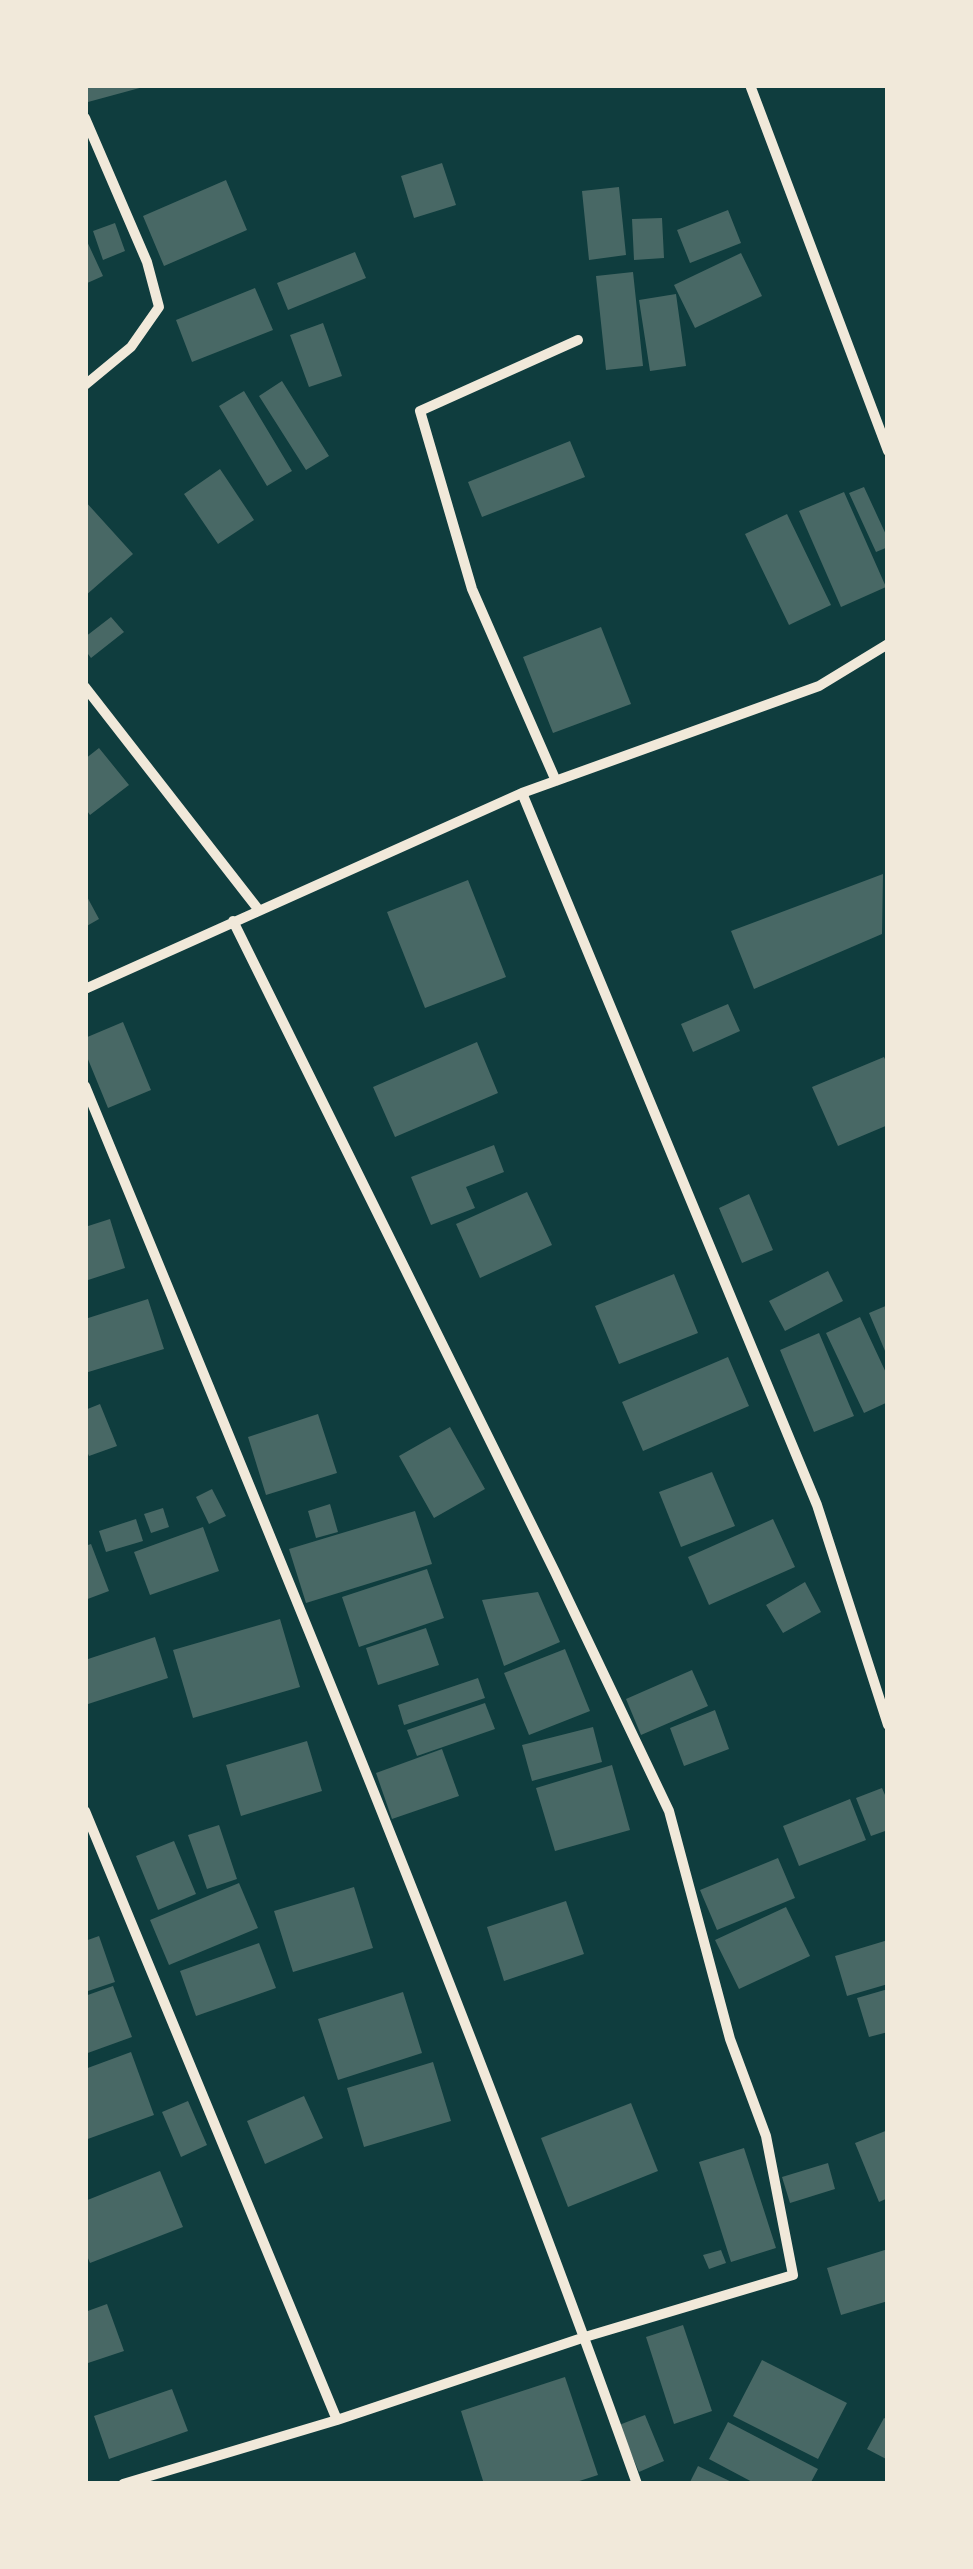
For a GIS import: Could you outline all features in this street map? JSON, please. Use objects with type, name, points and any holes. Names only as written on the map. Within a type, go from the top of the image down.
[{"type":"street","points":[[750,85],[888,451]]},
{"type":"street","points":[[85,118],[147,262],[159,307],[131,347],[85,385]]},
{"type":"street","points":[[556,781],[472,589],[420,411],[578,340]]},
{"type":"street","points":[[85,989],[522,793],[820,686],[888,644]]},
{"type":"street","points":[[85,687],[258,909]]},
{"type":"street","points":[[522,793],[817,1505],[888,1725]]},
{"type":"street","points":[[124,2484],[793,2275],[766,2136],[730,2040],[669,1811],[555,1572],[232,921]]},
{"type":"street","points":[[85,1086],[307,1622],[585,2337],[637,2484]]},
{"type":"street","points":[[85,1811],[337,2420]]},
{"type":"building","points":[[85,85],[147,85],[147,86],[88,102]]},
{"type":"building","points":[[442,163],[456,205],[414,218],[401,176]]},
{"type":"building","points":[[226,180],[247,230],[164,266],[143,216]]},
{"type":"building","points":[[619,187],[626,255],[589,260],[582,191]]},
{"type":"building","points":[[728,210],[741,243],[690,263],[677,230]]},
{"type":"building","points":[[662,218],[664,258],[634,260],[632,219]]},
{"type":"building","points":[[115,223],[125,251],[103,260],[93,231]]},
{"type":"building","points":[[85,237],[103,276],[85,284]]},
{"type":"building","points":[[355,252],[366,278],[288,310],[277,283]]},
{"type":"building","points":[[741,253],[762,296],[695,328],[674,285]]},
{"type":"building","points":[[633,272],[643,366],[606,370],[596,276]]},
{"type":"building","points":[[255,288],[273,330],[192,362],[176,320]]},
{"type":"building","points":[[676,294],[686,366],[650,371],[639,300]]},
{"type":"building","points":[[323,323],[342,376],[309,387],[290,335]]},
{"type":"building","points":[[282,381],[329,456],[306,470],[259,396]]},
{"type":"building","points":[[244,391],[292,471],[267,486],[219,406]]},
{"type":"building","points":[[570,441],[585,477],[482,517],[468,482]]},
{"type":"building","points":[[220,469],[254,520],[218,544],[184,494]]},
{"type":"building","points":[[864,487],[888,539],[888,547],[876,552],[849,493]]},
{"type":"building","points":[[844,492],[886,587],[841,607],[799,511]]},
{"type":"building","points":[[85,501],[133,554],[85,596]]},
{"type":"building","points":[[787,514],[831,605],[789,625],[745,534]]},
{"type":"building","points":[[111,617],[124,632],[91,658],[85,650],[85,637]]},
{"type":"building","points":[[601,627],[631,704],[553,733],[523,657]]},
{"type":"building","points":[[99,748],[129,785],[90,815],[85,808],[85,759]]},
{"type":"building","points":[[883,874],[882,934],[754,989],[731,931]]},
{"type":"building","points":[[468,880],[506,977],[425,1008],[387,912]]},
{"type":"building","points":[[85,893],[99,919],[85,927]]},
{"type":"building","points":[[728,1004],[740,1031],[693,1052],[681,1024]]},
{"type":"building","points":[[123,1022],[151,1090],[108,1108],[85,1052],[85,1038]]},
{"type":"building","points":[[477,1042],[498,1093],[395,1137],[373,1087]]},
{"type":"building","points":[[884,1057],[888,1066],[888,1125],[838,1146],[812,1087]]},
{"type":"building","points":[[494,1145],[504,1172],[466,1187],[475,1208],[431,1225],[411,1177]]},
{"type":"building","points":[[527,1192],[552,1245],[480,1278],[456,1224]]},
{"type":"building","points":[[749,1194],[773,1250],[742,1263],[719,1208]]},
{"type":"building","points":[[110,1219],[125,1268],[85,1281],[85,1227]]},
{"type":"building","points":[[828,1271],[843,1301],[785,1331],[769,1301]]},
{"type":"building","points":[[674,1274],[698,1333],[619,1364],[595,1306]]},
{"type":"building","points":[[148,1299],[164,1349],[85,1373],[85,1319]]},
{"type":"building","points":[[888,1305],[888,1358],[869,1313]]},
{"type":"building","points":[[860,1317],[888,1377],[888,1402],[864,1413],[826,1333]]},
{"type":"building","points":[[819,1333],[854,1416],[814,1432],[780,1350]]},
{"type":"building","points":[[728,1357],[749,1406],[643,1451],[622,1402]]},
{"type":"building","points":[[100,1404],[117,1446],[89,1456],[85,1447],[85,1410]]},
{"type":"building","points":[[318,1414],[337,1473],[266,1495],[248,1437]]},
{"type":"building","points":[[450,1427],[485,1489],[434,1518],[399,1456]]},
{"type":"building","points":[[712,1472],[735,1526],[681,1547],[659,1492]]},
{"type":"building","points":[[212,1489],[226,1516],[209,1524],[196,1497]]},
{"type":"building","points":[[330,1504],[338,1532],[316,1538],[308,1511]]},
{"type":"building","points":[[163,1508],[169,1527],[151,1533],[144,1514]]},
{"type":"building","points":[[415,1511],[432,1564],[306,1603],[289,1549]]},
{"type":"building","points":[[136,1519],[143,1541],[106,1552],[99,1531]]},
{"type":"building","points":[[773,1519],[795,1567],[709,1605],[688,1557]]},
{"type":"building","points":[[203,1527],[219,1571],[150,1595],[134,1552]]},
{"type":"building","points":[[91,1544],[109,1591],[85,1600],[85,1546]]},
{"type":"building","points":[[427,1569],[444,1618],[359,1647],[342,1597]]},
{"type":"building","points":[[805,1582],[821,1612],[783,1633],[766,1605]]},
{"type":"building","points":[[538,1592],[560,1642],[504,1666],[482,1600]]},
{"type":"building","points":[[280,1619],[300,1687],[193,1718],[173,1650]]},
{"type":"building","points":[[426,1628],[439,1665],[378,1685],[366,1648]]},
{"type":"building","points":[[155,1637],[168,1678],[85,1705],[85,1660]]},
{"type":"building","points":[[565,1649],[590,1711],[529,1735],[504,1673]]},
{"type":"building","points":[[692,1670],[708,1706],[641,1735],[626,1699]]},
{"type":"building","points":[[478,1678],[485,1698],[404,1725],[398,1705]]},
{"type":"building","points":[[485,1703],[495,1729],[417,1756],[407,1730]]},
{"type":"building","points":[[715,1710],[729,1749],[684,1766],[670,1728]]},
{"type":"building","points":[[593,1727],[602,1762],[532,1781],[522,1745]]},
{"type":"building","points":[[307,1741],[322,1791],[241,1816],[226,1765]]},
{"type":"building","points":[[442,1749],[459,1796],[392,1819],[376,1773]]},
{"type":"building","points":[[612,1765],[630,1830],[555,1851],[536,1788]]},
{"type":"building","points":[[882,1788],[888,1802],[888,1830],[871,1836],[856,1798]]},
{"type":"building","points":[[850,1799],[866,1840],[799,1866],[783,1826]]},
{"type":"building","points":[[219,1825],[237,1879],[207,1889],[188,1835]]},
{"type":"building","points":[[174,1841],[196,1894],[158,1910],[136,1856]]},
{"type":"building","points":[[778,1858],[795,1898],[717,1930],[700,1890]]},
{"type":"building","points":[[239,1883],[258,1928],[169,1965],[150,1920]]},
{"type":"building","points":[[354,1887],[373,1948],[293,1972],[274,1911]]},
{"type":"building","points":[[566,1901],[584,1954],[504,1981],[487,1927]]},
{"type":"building","points":[[786,1907],[810,1956],[739,1989],[715,1940]]},
{"type":"building","points":[[99,1936],[115,1982],[85,1992],[85,1941]]},
{"type":"building","points":[[888,1940],[888,1984],[847,1996],[835,1956]]},
{"type":"building","points":[[259,1943],[276,1988],[196,2016],[180,1971]]},
{"type":"building","points":[[113,1986],[132,2037],[85,2054],[85,1996]]},
{"type":"building","points":[[888,1989],[888,2032],[869,2037],[857,1998]]},
{"type":"building","points":[[403,1992],[422,2053],[338,2080],[318,2019]]},
{"type":"building","points":[[131,2052],[154,2115],[85,2140],[85,2069]]},
{"type":"building","points":[[433,2062],[451,2121],[364,2147],[347,2088]]},
{"type":"building","points":[[304,2096],[323,2138],[265,2164],[247,2121]]},
{"type":"building","points":[[188,2101],[207,2145],[181,2157],[162,2112]]},
{"type":"building","points":[[631,2103],[658,2171],[568,2207],[541,2138]]},
{"type":"building","points":[[888,2130],[888,2198],[879,2202],[855,2143]]},
{"type":"building","points":[[744,2148],[776,2248],[731,2262],[699,2162]]},
{"type":"building","points":[[828,2163],[835,2189],[790,2203],[782,2177]]},
{"type":"building","points":[[160,2171],[183,2227],[90,2263],[85,2251],[85,2201]]},
{"type":"building","points":[[888,2249],[888,2301],[841,2315],[827,2268]]},
{"type":"building","points":[[721,2250],[726,2263],[709,2269],[703,2255]]},
{"type":"building","points":[[107,2304],[124,2351],[85,2364],[85,2312]]},
{"type":"building","points":[[683,2325],[712,2411],[674,2424],[646,2337]]},
{"type":"building","points":[[762,2360],[847,2403],[818,2459],[733,2416]]},
{"type":"building","points":[[565,2377],[598,2475],[570,2484],[484,2484],[461,2411]]},
{"type":"building","points":[[172,2389],[188,2431],[109,2459],[94,2416]]},
{"type":"building","points":[[645,2415],[664,2461],[639,2472],[619,2425]]},
{"type":"building","points":[[884,2418],[888,2420],[888,2460],[867,2449]]},
{"type":"building","points":[[728,2422],[818,2469],[810,2484],[756,2484],[709,2459]]},
{"type":"building","points":[[698,2466],[736,2484],[689,2484]]}]
